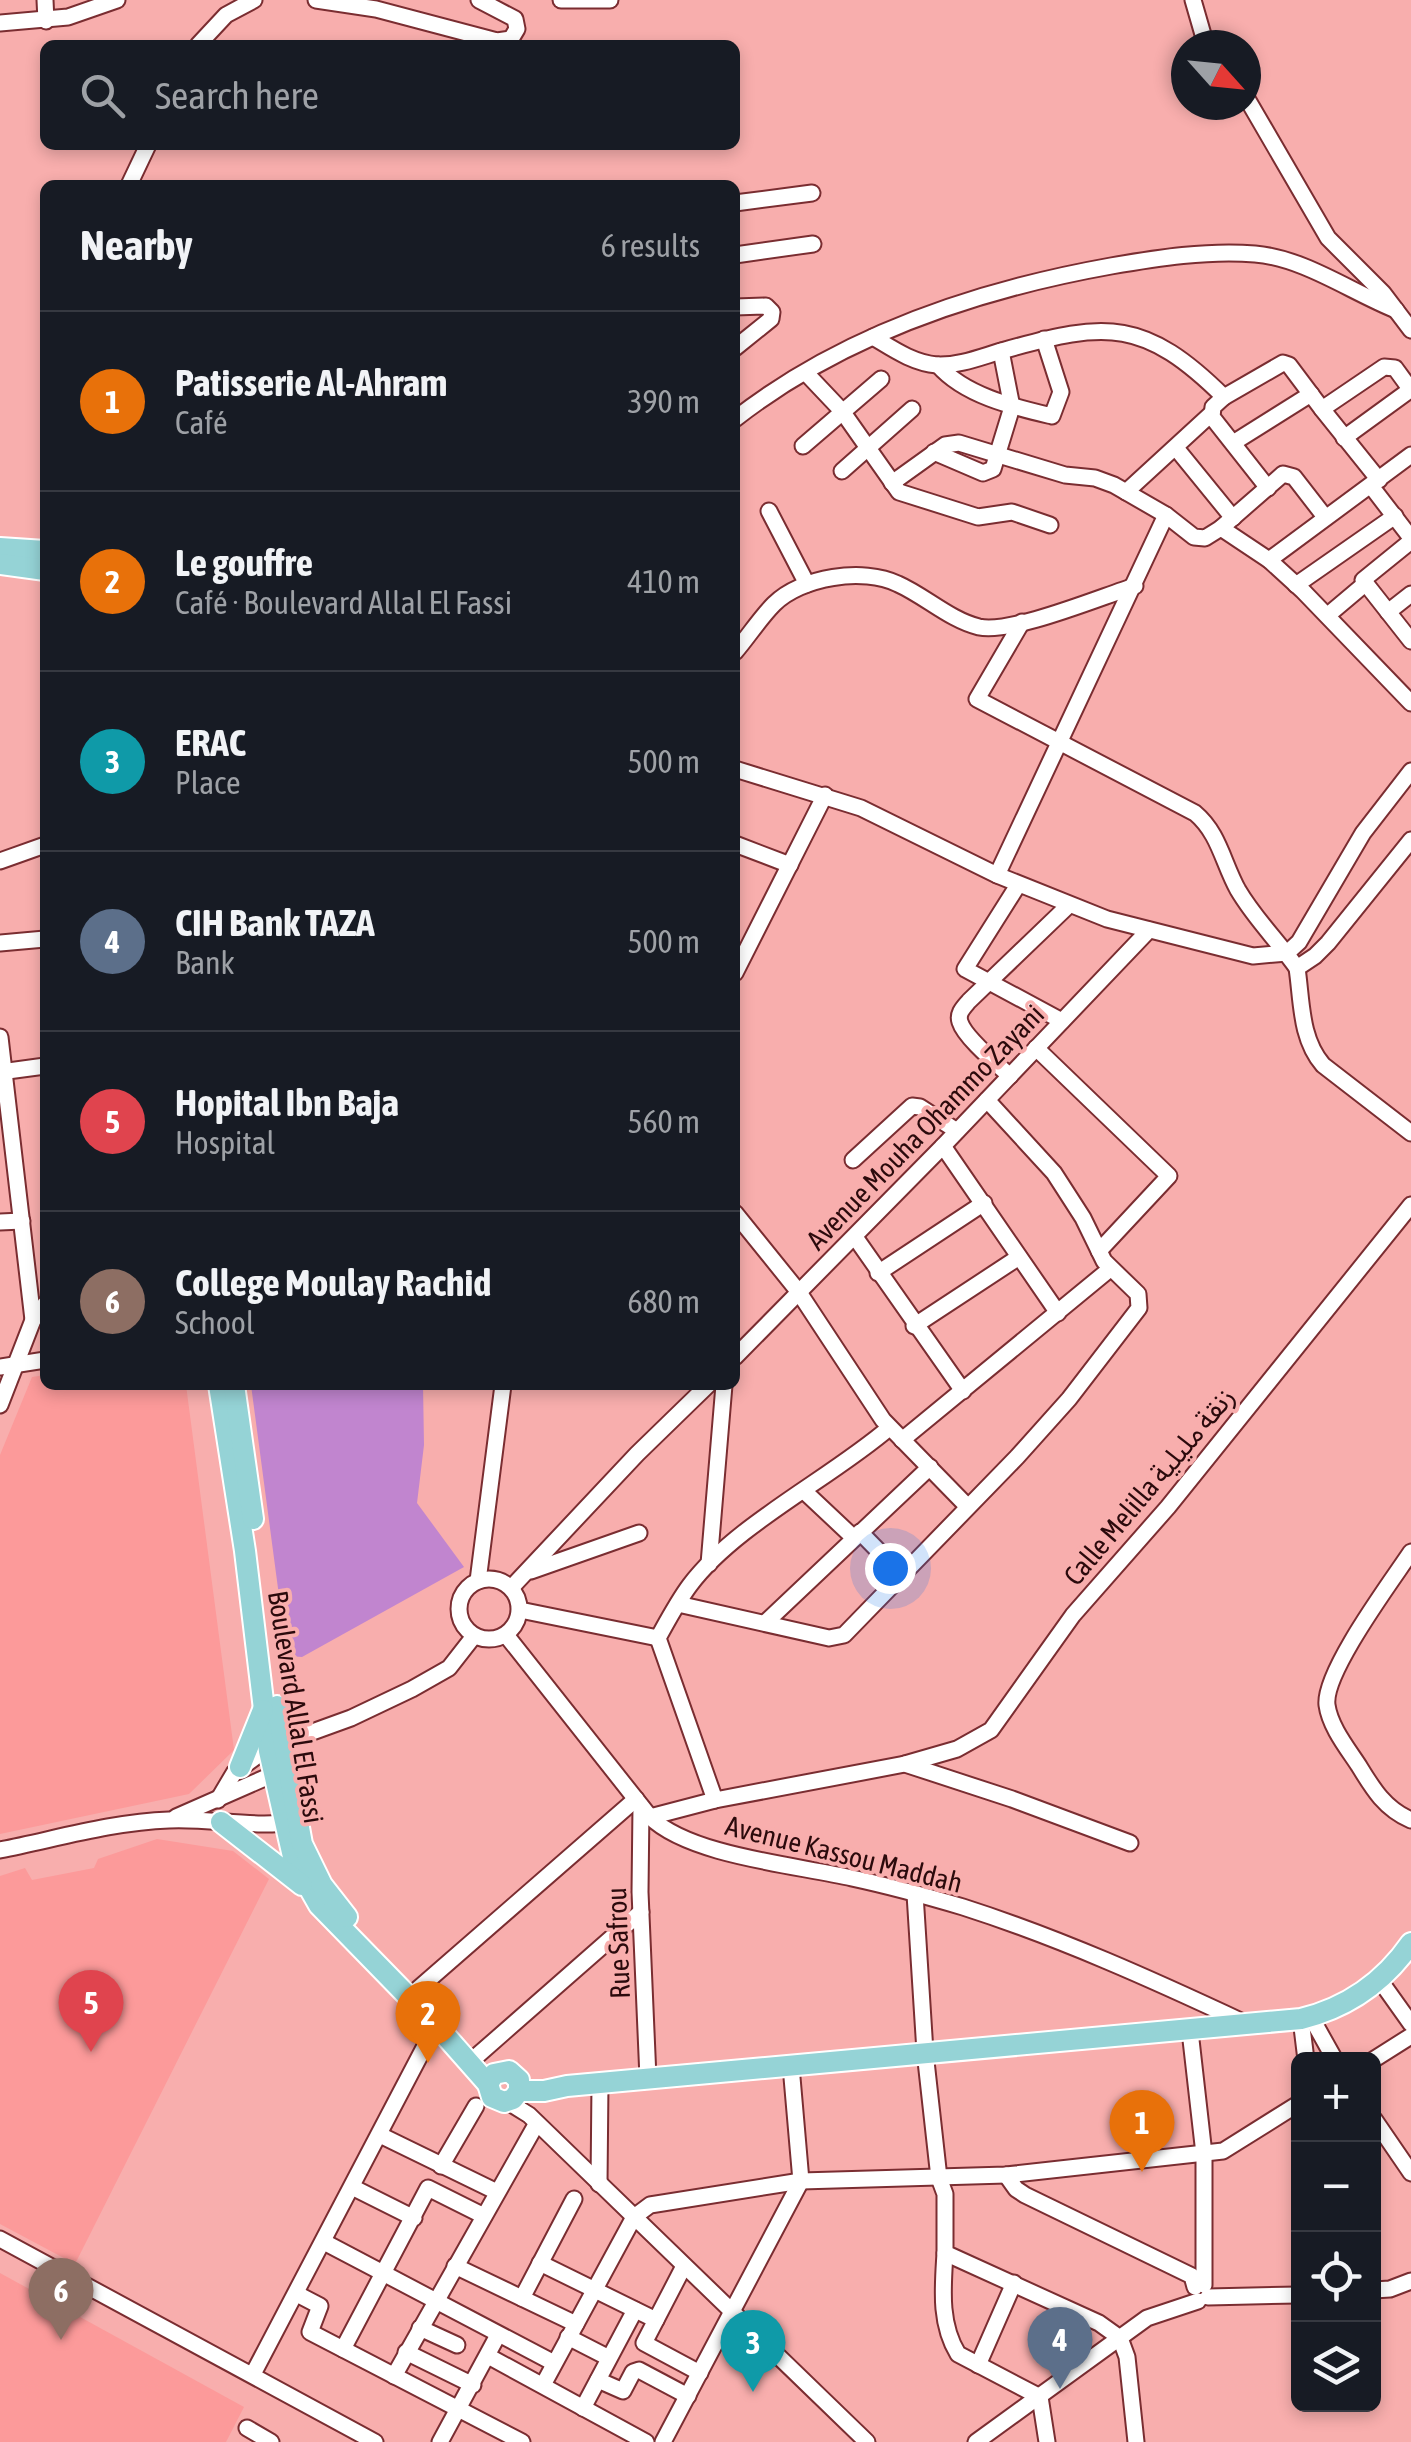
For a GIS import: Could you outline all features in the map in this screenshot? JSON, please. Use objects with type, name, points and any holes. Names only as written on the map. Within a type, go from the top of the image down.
[{"type":"main road","points":[[0,548],[40,551]]},
{"type":"main road","points":[[0,564],[40,569]]},
{"type":"main road","name":"Boulevard Allal El Fassi","points":[[220,1390],[264,1708],[291,1822],[294,1861],[319,1904],[436,2025],[508,2087]]},
{"type":"main road","name":"Boulevard Allal El Fassi","points":[[235,1390],[275,1747]]},
{"type":"main road","points":[[240,1768],[264,1708]]},
{"type":"main road","points":[[221,1822],[308,1890]]},
{"type":"main road","name":"Boulevard Allal El Fassi","points":[[291,1822],[322,1885],[352,1924],[508,2087]]},
{"type":"main road","points":[[508,2087],[544,2091],[648,2078],[1306,2018],[1347,2002],[1378,1980],[1411,1943]]},
{"type":"street","points":[[45,0],[46,21]]},
{"type":"street","points":[[0,23],[46,21],[88,12],[117,0]]},
{"type":"street","points":[[203,40],[226,16],[254,0]]},
{"type":"street","points":[[316,0],[376,10],[494,40]]},
{"type":"street","points":[[480,0],[514,19],[517,29],[512,39],[505,40]]},
{"type":"street","points":[[561,0],[610,0]]},
{"type":"street","points":[[1194,0],[1200,30]]},
{"type":"street","points":[[1259,120],[1328,238],[1411,330]]},
{"type":"street","points":[[131,180],[146,150]]},
{"type":"street","points":[[740,202],[812,193]]},
{"type":"street","points":[[740,254],[813,244]]},
{"type":"street","points":[[740,417],[806,373],[874,337],[946,306],[1017,286],[1146,260],[1221,254],[1273,257],[1396,310]]},
{"type":"street","points":[[740,307],[766,306],[772,312],[771,319],[740,344]]},
{"type":"street","points":[[874,337],[913,360],[938,365],[964,362],[1044,338],[1108,330],[1136,337],[1186,362],[1224,397]]},
{"type":"street","points":[[938,365],[952,380],[1012,407],[1052,416],[1061,392],[1044,338]]},
{"type":"street","points":[[997,456],[1012,407],[1001,351]]},
{"type":"street","points":[[1126,492],[1176,448],[1224,397],[1280,363],[1288,366],[1344,438],[1411,539],[1328,615]]},
{"type":"street","points":[[1322,409],[1384,367],[1395,368],[1411,390],[1344,438]]},
{"type":"street","points":[[806,373],[842,411],[899,492],[978,517],[1012,512],[1050,525]]},
{"type":"street","points":[[804,446],[881,378]]},
{"type":"street","points":[[1233,443],[1311,394]]},
{"type":"street","points":[[842,471],[912,409]]},
{"type":"street","points":[[1211,414],[1268,488]]},
{"type":"street","points":[[892,483],[950,443],[1065,476],[1095,478],[1166,515],[1194,537],[1204,538],[1227,523],[1283,474],[1291,475],[1325,518]]},
{"type":"street","points":[[1176,448],[1227,523],[1328,615],[1411,703]]},
{"type":"street","points":[[1269,560],[1411,455]]},
{"type":"street","points":[[769,511],[807,584]]},
{"type":"street","points":[[996,875],[1166,515]]},
{"type":"street","points":[[1296,585],[1394,516]]},
{"type":"street","points":[[1342,553],[1411,641]]},
{"type":"street","points":[[740,646],[774,604],[807,584],[850,577],[894,582],[980,627],[1022,622],[1135,586]]},
{"type":"street","points":[[1388,612],[1411,594]]},
{"type":"street","points":[[1022,622],[977,699],[1180,804],[1210,826],[1238,889],[1297,968],[1305,1030],[1312,1052],[1411,1134]]},
{"type":"street","points":[[1397,689],[1411,678]]},
{"type":"street","points":[[740,770],[861,808],[996,875],[1069,905],[1252,956],[1287,953],[1308,930],[1363,833],[1411,771]]},
{"type":"street","points":[[740,963],[825,795]]},
{"type":"street","points":[[1297,968],[1328,943],[1411,840]]},
{"type":"street","points":[[740,846],[790,865]]},
{"type":"street","points":[[0,861],[40,847]]},
{"type":"street","points":[[1018,885],[965,968],[1062,1020]]},
{"type":"street","points":[[1010,1076],[960,1022],[962,1010],[1069,905]]},
{"type":"street","name":"Avenue Mouha Ohammo Zayani","points":[[740,1352],[1149,930]]},
{"type":"street","points":[[0,942],[40,939]]},
{"type":"street","points":[[0,1037],[33,1320]]},
{"type":"street","points":[[1036,1048],[1169,1176],[1099,1252]]},
{"type":"street","points":[[2,1072],[40,1067]]},
{"type":"street","points":[[678,1604],[840,1638],[1068,1398],[1138,1308],[1138,1294],[1110,1269],[1054,1172],[987,1100]]},
{"type":"street","points":[[853,1160],[912,1106],[920,1107],[957,1131]]},
{"type":"street","points":[[943,1146],[1058,1313]]},
{"type":"street","points":[[878,1273],[984,1203]]},
{"type":"street","name":"Calle Melilla زنقة مليلية","points":[[642,1807],[715,1800],[904,1764],[957,1749],[990,1730],[1073,1615],[1168,1507],[1411,1206]]},
{"type":"street","points":[[0,1222],[22,1220]]},
{"type":"street","points":[[740,1220],[798,1292],[889,1428],[967,1506]]},
{"type":"street","points":[[855,1237],[963,1391]]},
{"type":"street","points":[[914,1326],[1019,1257]]},
{"type":"street","points":[[902,1440],[1110,1269]]},
{"type":"street","points":[[0,1405],[8,1366],[40,1311]]},
{"type":"street","points":[[8,1366],[40,1361]]},
{"type":"street","points":[[478,1581],[502,1390]]},
{"type":"street","points":[[512,1588],[703,1390]]},
{"type":"street","points":[[709,1564],[724,1390]]},
{"type":"street","points":[[715,1800],[658,1638],[709,1564],[889,1428]]},
{"type":"street","points":[[765,1622],[930,1467]]},
{"type":"street","points":[[804,1491],[902,1575]]},
{"type":"street","points":[[527,1572],[638,1534]]},
{"type":"street","points":[[1411,1552],[1352,1642],[1326,1700],[1339,1733],[1378,1796],[1396,1814],[1411,1820]]},
{"type":"street","points":[[496,1579],[512,1588],[520,1610],[517,1622],[506,1635],[490,1640],[474,1636],[460,1620],[458,1611],[464,1592],[478,1581],[496,1579]]},
{"type":"street","points":[[520,1610],[658,1638]]},
{"type":"street","name":"Avenue Kassou Maddah","points":[[506,1635],[642,1807],[674,1835],[701,1845],[965,1908],[1099,1958],[1245,2024]]},
{"type":"street","points":[[218,1800],[240,1768],[275,1747],[351,1718],[424,1682],[458,1660],[474,1636]]},
{"type":"street","points":[[904,1764],[994,1792],[1130,1843]]},
{"type":"street","points":[[170,1820],[280,1771]]},
{"type":"street","points":[[418,1989],[642,1807]]},
{"type":"street","name":"Rue Safrou","points":[[642,1807],[641,1912],[648,2078]]},
{"type":"street","points":[[0,1850],[117,1826],[170,1820],[291,1822]]},
{"type":"street","points":[[915,1894],[925,2052],[939,2178],[945,2194],[946,2332],[958,2354],[1040,2397]]},
{"type":"street","points":[[478,2054],[641,1912]]},
{"type":"street","points":[[1378,1980],[1411,2024]]},
{"type":"street","points":[[1306,2018],[1306,2052]]},
{"type":"street","points":[[1306,2018],[1329,2052]]},
{"type":"street","points":[[253,2374],[436,2025]]},
{"type":"street","points":[[1190,2031],[1204,2154],[1201,2293]]},
{"type":"street","points":[[1381,2055],[1411,2036]]},
{"type":"street","points":[[663,2442],[801,2181],[791,2066]]},
{"type":"street","points":[[599,2184],[600,2083]]},
{"type":"street","points":[[508,2087],[533,2119],[867,2442]]},
{"type":"street","points":[[476,2106],[420,2179],[421,2184],[484,2216]]},
{"type":"street","points":[[542,2385],[634,2217],[656,2203],[801,2181],[1006,2175],[1204,2154],[1232,2146],[1291,2108]]},
{"type":"street","points":[[394,2376],[497,2192],[533,2119]]},
{"type":"street","points":[[1381,2129],[1411,2174]]},
{"type":"street","points":[[380,2135],[497,2192]]},
{"type":"street","points":[[1006,2175],[1025,2195],[1192,2276],[1201,2293]]},
{"type":"street","points":[[352,2187],[414,2218]]},
{"type":"street","points":[[343,2349],[428,2188]]},
{"type":"street","points":[[522,2298],[574,2199]]},
{"type":"street","points":[[0,2239],[375,2442]]},
{"type":"street","points":[[324,2242],[554,2363]]},
{"type":"street","points":[[945,2252],[1099,2323],[1120,2338],[1127,2358],[1136,2442]]},
{"type":"street","points":[[540,2263],[656,2320]]},
{"type":"street","points":[[455,2266],[522,2298],[610,2358]]},
{"type":"street","points":[[644,2343],[684,2266]]},
{"type":"street","points":[[1381,2290],[1411,2281]]},
{"type":"street","points":[[978,2365],[1014,2283]]},
{"type":"street","points":[[976,2442],[1164,2310],[1201,2293],[1291,2295]]},
{"type":"street","points":[[297,2294],[320,2304],[310,2332],[522,2442]]},
{"type":"street","points":[[583,2408],[635,2310]]},
{"type":"street","points":[[420,2328],[457,2346]]},
{"type":"street","points":[[622,2333],[700,2373]]},
{"type":"street","points":[[440,2442],[498,2335]]},
{"type":"street","points":[[406,2352],[473,2385]]},
{"type":"street","points":[[488,2356],[583,2408],[628,2438],[646,2442]]},
{"type":"street","points":[[598,2380],[623,2390],[634,2370],[639,2370],[688,2396]]},
{"type":"street","points":[[1040,2397],[1047,2442]]},
{"type":"street","points":[[247,2428],[271,2442]]},
{"type":"shaded area","points":[[40,1376],[40,1390],[187,1390],[234,1750],[189,1794],[0,1834],[0,1455],[32,1377]]},
{"type":"shaded area","points":[[252,1390],[423,1390],[424,1445],[417,1503],[464,1567],[302,1657],[287,1656]]},
{"type":"shaded area","points":[[157,1839],[233,1851],[269,1879],[75,2264],[0,2224],[0,1876],[25,1868],[32,1880],[94,1868],[98,1859]]},
{"type":"shaded area","points":[[0,2273],[244,2407],[226,2442],[0,2442]]},
{"type":"place","name":"Hopital Ibn Baja","points":[[91,2052]]},
{"type":"place","name":"Le gouffre","points":[[428,2063]]},
{"type":"place","name":"Patisserie Al-Ahram","points":[[1142,2172]]},
{"type":"place","name":"College Moulay Rachid","points":[[61,2340]]},
{"type":"place","name":"CIH Bank TAZA","points":[[1060,2389]]},
{"type":"place","name":"ERAC","points":[[753,2392]]}]
